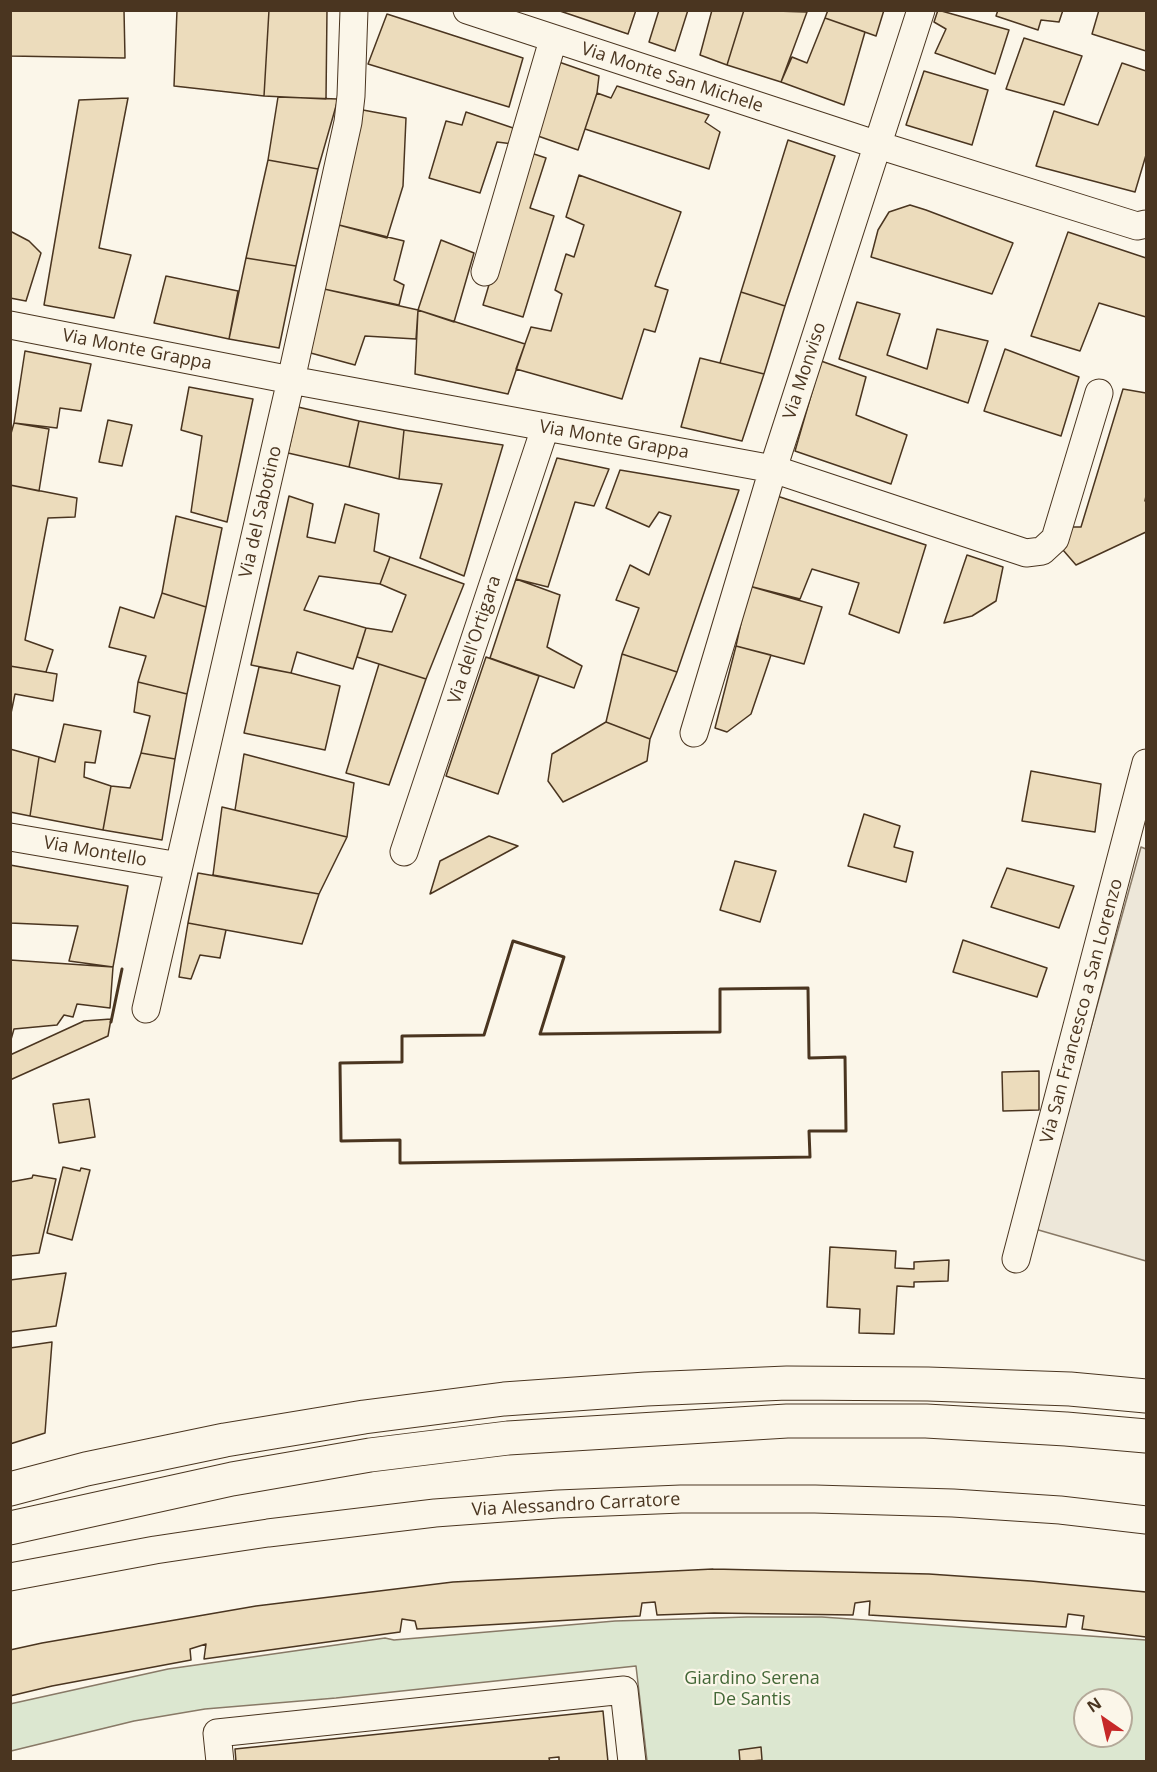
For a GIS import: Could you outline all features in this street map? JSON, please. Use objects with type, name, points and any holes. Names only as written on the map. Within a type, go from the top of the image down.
[{"type":"highway","points":[[10,1489],[86,1469],[225,1440],[364,1417],[504,1399],[646,1389],[787,1383],[1046,1388],[1146,1396]]},
{"type":"highway","points":[[10,1528],[232,1479],[370,1455],[508,1438],[787,1421],[926,1421],[1146,1436]]},
{"type":"street","name":"Via del Sabotino","points":[[146,1010],[348,122],[354,10]]},
{"type":"street","name":"Via Monte San Michele","points":[[467,10],[878,145],[1137,226],[1146,224]]},
{"type":"street","name":"Via Monviso","points":[[694,733],[773,469],[921,10]]},
{"type":"street","points":[[485,272],[553,40]]},
{"type":"street","name":"Via Monte Grappa","points":[[11,328],[773,469],[1026,553],[1042,551],[1055,539],[1099,393]]},
{"type":"street","name":"Via dell'Ortigara","points":[[404,852],[545,428]]},
{"type":"street","name":"Via San Francesco a San Lorenzo","points":[[1016,1259],[1139,824],[1146,763]]},
{"type":"street","name":"Via Montello","points":[[10,837],[179,866]]},
{"type":"street","name":"Via Alessandro Carratore","points":[[10,1577],[155,1550],[268,1533],[435,1513],[558,1504],[681,1499],[826,1499],[1060,1510],[1146,1520]]},
{"type":"street","points":[[220,1761],[217,1733],[624,1690],[632,1761]]},
{"type":"green space","name":"Giardino Serena De Santis","points":[[822,1617],[1146,1640],[1146,1761],[647,1761],[636,1666],[336,1698],[205,1709],[134,1721],[11,1751],[10,1704],[168,1669],[385,1638],[394,1640],[615,1621]]},
{"type":"shaded area","points":[[1141,847],[1146,849],[1146,1261],[1035,1229]]},
{"type":"building","points":[[10,10],[124,10],[125,58],[10,56]]},
{"type":"building","points":[[177,10],[269,10],[264,96],[174,86]]},
{"type":"building","points":[[269,10],[327,10],[326,99],[264,96]]},
{"type":"building","points":[[557,10],[636,10],[628,34]]},
{"type":"building","points":[[659,10],[688,10],[675,51],[649,42]]},
{"type":"building","points":[[712,10],[744,10],[727,65],[700,55]]},
{"type":"building","points":[[744,10],[807,12],[781,82],[727,65]]},
{"type":"building","points":[[828,10],[884,10],[876,36],[825,18]]},
{"type":"building","points":[[938,10],[1009,30],[995,74],[935,53],[946,29],[934,22]]},
{"type":"building","points":[[998,10],[1063,10],[1059,22],[1041,20],[1038,30],[996,16]]},
{"type":"building","points":[[1099,10],[1146,10],[1146,51],[1092,34]]},
{"type":"building","points":[[387,14],[523,58],[509,107],[368,64]]},
{"type":"building","points":[[825,18],[865,32],[844,105],[781,82],[792,57],[807,63]]},
{"type":"building","points":[[1024,38],[1082,56],[1064,105],[1006,89]]},
{"type":"building","points":[[556,61],[599,76],[597,93],[578,150],[535,135]]},
{"type":"building","points":[[1122,63],[1146,71],[1146,155],[1135,192],[1036,166],[1054,111],[1098,125]]},
{"type":"building","points":[[924,71],[988,90],[972,145],[906,125]]},
{"type":"building","points":[[617,86],[709,115],[705,122],[720,132],[709,169],[585,129],[597,93],[611,98]]},
{"type":"building","points":[[278,97],[338,99],[318,169],[268,160]]},
{"type":"building","points":[[128,98],[99,248],[131,255],[114,318],[44,305],[79,100]]},
{"type":"building","points":[[363,110],[406,118],[403,186],[387,238],[339,225]]},
{"type":"building","points":[[466,112],[519,130],[513,144],[497,142],[480,193],[429,178],[446,121],[462,125]]},
{"type":"building","points":[[788,140],[835,156],[785,306],[741,292]]},
{"type":"building","points":[[528,152],[546,158],[530,208],[554,216],[523,317],[483,305]]},
{"type":"building","points":[[268,160],[318,169],[296,266],[246,258]]},
{"type":"building","points":[[579,175],[681,212],[655,286],[668,290],[655,332],[644,329],[622,399],[516,369],[531,327],[551,331],[562,294],[555,290],[566,254],[574,257],[584,225],[566,217]]},
{"type":"building","points":[[910,205],[1013,243],[992,294],[871,257],[878,230],[889,212]]},
{"type":"building","points":[[339,225],[404,241],[394,280],[404,285],[399,305],[324,289]]},
{"type":"building","points":[[10,231],[29,241],[41,253],[26,301],[10,298]]},
{"type":"building","points":[[1068,232],[1146,258],[1146,317],[1099,303],[1080,351],[1031,336]]},
{"type":"building","points":[[441,240],[474,253],[454,322],[418,310]]},
{"type":"building","points":[[246,258],[296,266],[279,348],[229,339]]},
{"type":"building","points":[[166,276],[238,291],[229,339],[154,323]]},
{"type":"building","points":[[324,289],[418,310],[416,339],[365,336],[355,365],[307,352]]},
{"type":"building","points":[[741,292],[785,306],[764,374],[720,363]]},
{"type":"building","points":[[857,302],[900,314],[887,355],[927,369],[937,329],[988,341],[968,403],[839,359]]},
{"type":"building","points":[[418,310],[525,344],[508,394],[415,374]]},
{"type":"building","points":[[1005,349],[1079,377],[1061,436],[984,411]]},
{"type":"building","points":[[25,351],[91,364],[81,411],[60,408],[57,428],[14,423]]},
{"type":"building","points":[[700,358],[764,374],[742,441],[681,427]]},
{"type":"building","points":[[821,361],[866,377],[856,415],[907,435],[891,484],[795,451]]},
{"type":"building","points":[[189,387],[253,399],[227,522],[191,512],[202,436],[181,430]]},
{"type":"building","points":[[1123,389],[1146,393],[1146,532],[1076,565],[1063,550],[1070,527],[1081,527]]},
{"type":"building","points":[[298,407],[359,421],[349,467],[288,453]]},
{"type":"building","points":[[108,420],[132,425],[122,466],[99,462]]},
{"type":"building","points":[[359,421],[404,430],[399,479],[349,467]]},
{"type":"building","points":[[14,423],[49,429],[39,491],[10,485],[10,437]]},
{"type":"building","points":[[404,430],[503,445],[464,576],[420,558],[442,484],[399,479]]},
{"type":"building","points":[[557,458],[609,469],[594,506],[575,502],[548,587],[516,579]]},
{"type":"building","points":[[620,470],[739,490],[677,672],[622,654],[639,608],[616,600],[630,565],[649,575],[671,516],[659,512],[649,527],[606,508]]},
{"type":"building","points":[[10,485],[77,498],[75,517],[48,518],[25,640],[53,650],[46,672],[10,666]]},
{"type":"building","points":[[289,496],[313,504],[307,537],[335,543],[345,504],[379,514],[374,551],[390,557],[380,584],[319,576],[304,610],[366,628],[353,669],[297,652],[291,673],[251,665]]},
{"type":"building","points":[[777,496],[926,545],[899,633],[849,614],[859,583],[812,569],[800,599],[749,586]]},
{"type":"building","points":[[176,516],[222,528],[206,607],[162,593]]},
{"type":"building","points":[[967,555],[1003,567],[996,601],[972,616],[944,623]]},
{"type":"building","points":[[390,557],[464,584],[426,679],[357,657],[366,628],[392,632],[406,595],[380,584]]},
{"type":"building","points":[[516,579],[560,595],[547,647],[582,666],[574,688],[490,658]]},
{"type":"building","points":[[749,586],[822,607],[804,664],[736,646]]},
{"type":"building","points":[[162,593],[206,607],[187,694],[138,682],[146,656],[109,647],[120,607],[154,618]]},
{"type":"building","points":[[736,646],[771,655],[751,714],[727,732],[715,728]]},
{"type":"building","points":[[622,654],[677,672],[650,739],[606,722]]},
{"type":"building","points":[[486,657],[539,676],[498,794],[446,776]]},
{"type":"building","points":[[379,664],[426,679],[389,785],[346,773]]},
{"type":"building","points":[[10,666],[57,674],[53,701],[15,694],[10,718]]},
{"type":"building","points":[[259,667],[340,686],[325,750],[244,733]]},
{"type":"building","points":[[138,682],[187,694],[175,759],[141,753],[150,716],[134,712]]},
{"type":"building","points":[[606,722],[650,739],[647,761],[563,802],[548,781],[552,754]]},
{"type":"building","points":[[64,724],[101,731],[95,763],[85,762],[84,777],[111,786],[103,830],[30,816],[39,757],[55,762]]},
{"type":"building","points":[[10,749],[39,757],[30,816],[10,812]]},
{"type":"building","points":[[141,753],[175,759],[162,840],[103,830],[111,786],[130,788]]},
{"type":"building","points":[[244,754],[354,783],[347,837],[235,810]]},
{"type":"building","points":[[1031,771],[1101,784],[1095,832],[1022,821]]},
{"type":"building","points":[[222,807],[347,837],[319,894],[213,875]]},
{"type":"building","points":[[864,814],[900,826],[894,847],[913,852],[906,882],[848,866]]},
{"type":"building","points":[[489,836],[518,846],[430,894],[440,861]]},
{"type":"building","points":[[735,861],[776,871],[760,922],[720,910]]},
{"type":"building","points":[[10,865],[128,886],[113,967],[69,961],[78,926],[10,923]]},
{"type":"building","points":[[1007,868],[1074,886],[1059,928],[991,907]]},
{"type":"building","points":[[198,873],[319,894],[302,944],[188,923]]},
{"type":"building","points":[[188,923],[226,930],[220,958],[200,955],[191,979],[179,977]]},
{"type":"building","points":[[963,940],[1047,968],[1037,997],[953,972]]},
{"type":"building","points":[[10,960],[113,967],[110,1008],[77,1004],[73,1017],[64,1015],[57,1025],[14,1029],[10,1043]]},
{"type":"building","points":[[111,1019],[108,1036],[10,1080],[10,1055],[84,1021]]},
{"type":"building","points":[[1039,1071],[1039,1110],[1003,1111],[1002,1072]]},
{"type":"building","points":[[89,1099],[95,1137],[59,1143],[53,1104]]},
{"type":"building","points":[[63,1167],[80,1171],[81,1168],[90,1170],[72,1240],[47,1233]]},
{"type":"building","points":[[33,1175],[56,1179],[39,1253],[10,1256],[10,1182],[32,1178]]},
{"type":"building","points":[[830,1247],[896,1251],[895,1268],[914,1269],[914,1262],[949,1260],[948,1281],[914,1282],[914,1287],[897,1286],[894,1334],[859,1333],[860,1309],[827,1307]]},
{"type":"building","points":[[66,1273],[56,1326],[10,1332],[10,1280]]},
{"type":"building","points":[[52,1342],[45,1433],[10,1444],[10,1348]]},
{"type":"building","points":[[713,1569],[929,1574],[1146,1592],[1146,1637],[1082,1629],[1084,1616],[1068,1614],[1066,1627],[869,1615],[870,1601],[855,1603],[853,1615],[714,1613],[657,1615],[655,1602],[642,1603],[640,1616],[417,1629],[415,1621],[402,1619],[400,1632],[204,1659],[206,1644],[190,1649],[191,1660],[10,1696],[10,1650],[42,1643],[256,1606],[453,1582]]},
{"type":"building","points":[[603,1711],[608,1762],[559,1762],[559,1757],[549,1758],[550,1762],[236,1762],[235,1749]]},
{"type":"building","points":[[761,1747],[762,1760],[740,1762],[739,1750]]},
{"type":"wall","points":[[513,941],[564,957],[540,1034],[720,1032],[720,989],[808,988],[809,1058],[845,1057],[846,1131],[809,1131],[810,1157],[400,1163],[400,1140],[341,1141],[340,1063],[402,1062],[402,1036],[484,1035],[513,941]]},
{"type":"wall","points":[[111,1022],[122,969]]}]
